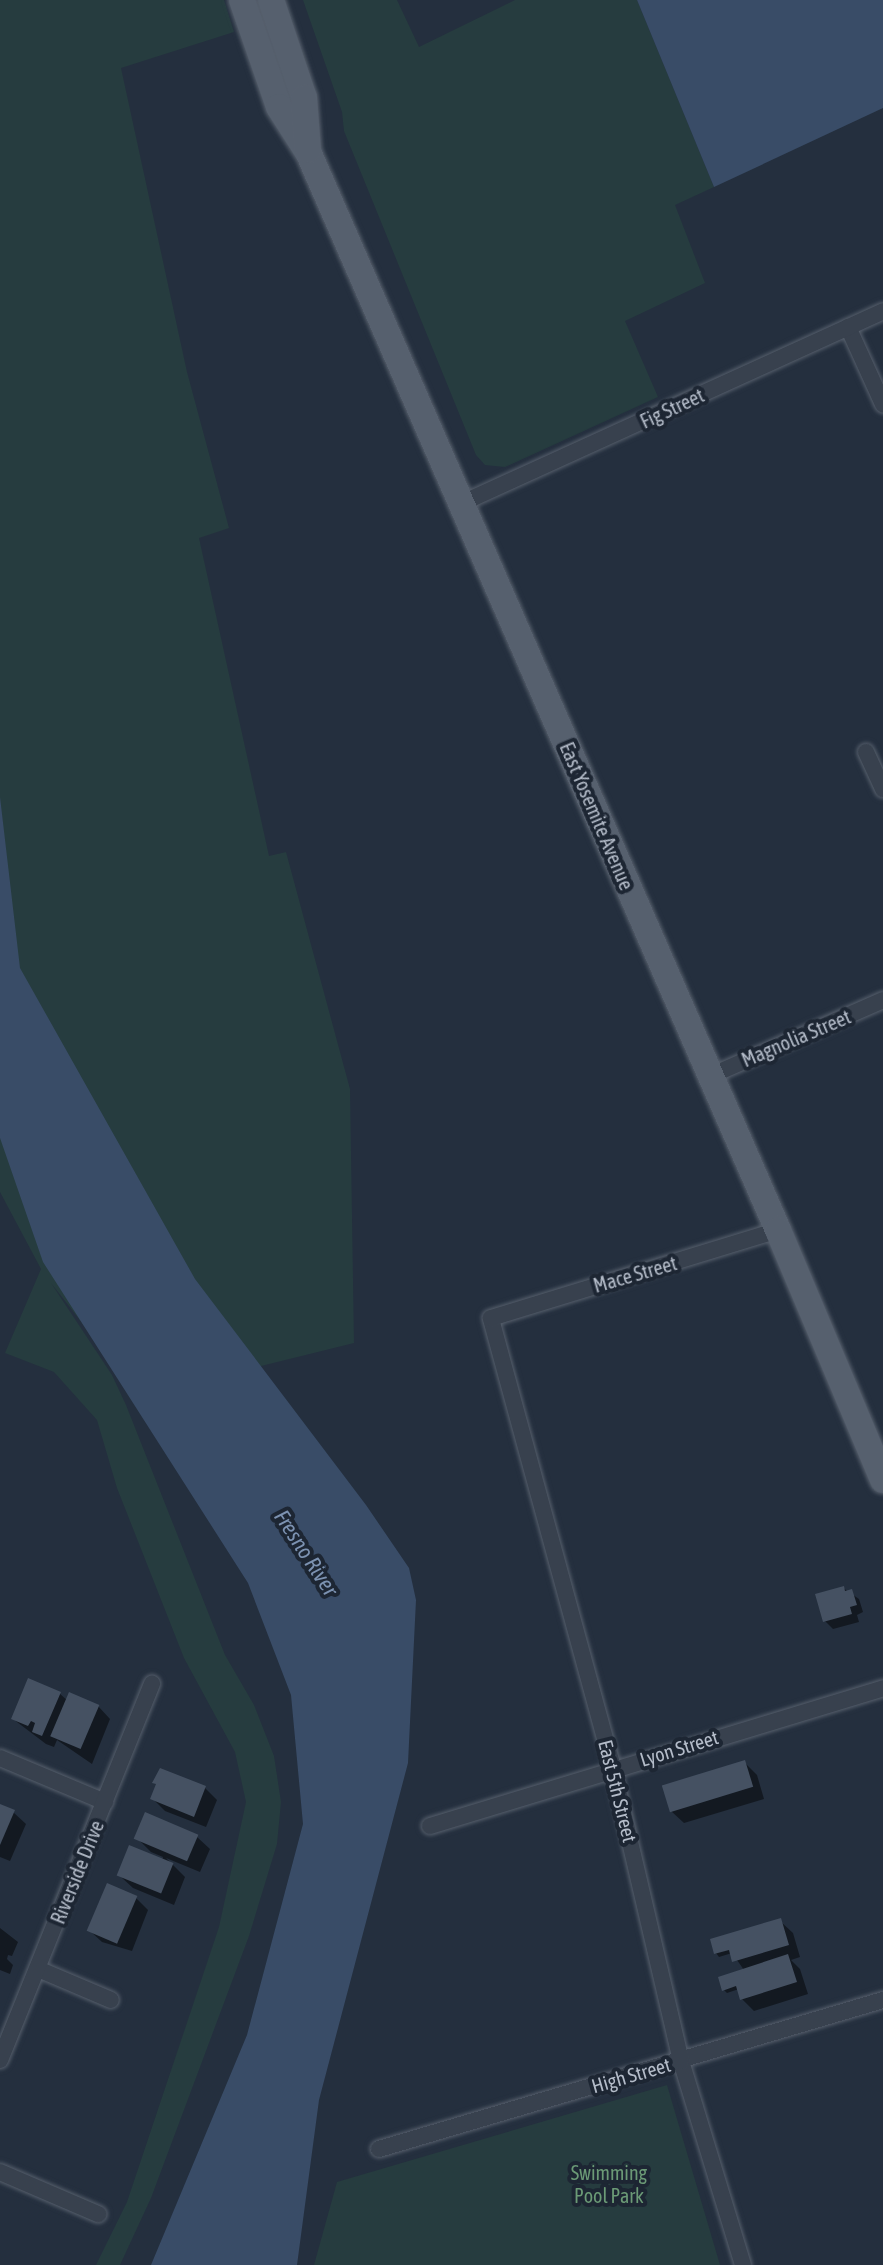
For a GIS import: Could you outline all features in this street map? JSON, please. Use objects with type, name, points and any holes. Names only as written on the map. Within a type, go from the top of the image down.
[{"type":"main road","name":"East Yosemite Avenue","points":[[242,0],[279,107],[309,154],[778,1230],[883,1480]]},
{"type":"main road","name":"East Yosemite Avenue","points":[[271,0],[304,98],[309,154]]},
{"type":"street","name":"Fig Street","points":[[460,504],[883,311]]},
{"type":"street","points":[[848,327],[883,404]]},
{"type":"street","points":[[866,752],[883,789]]},
{"type":"street","name":"Magnolia Street","points":[[710,1076],[883,1000]]},
{"type":"street","name":"Mace Street","points":[[491,1318],[778,1230]]},
{"type":"street","name":"East 5th Street","points":[[491,1318],[613,1768],[681,2061],[743,2265]]},
{"type":"street","name":"Riverside Drive","points":[[0,2060],[152,1683]]},
{"type":"street","name":"Lyon Street","points":[[430,1826],[883,1688]]},
{"type":"street","points":[[0,1758],[105,1802]]},
{"type":"street","points":[[38,1969],[111,2000]]},
{"type":"street","name":"High Street","points":[[379,2149],[883,2000]]},
{"type":"street","points":[[0,2172],[98,2214]]},
{"type":"green space","points":[[0,0],[224,0],[234,32],[121,68],[187,372],[229,528],[199,538],[269,856],[286,852],[350,1089],[354,1343],[139,1396],[51,1283],[112,1375],[126,1405],[225,1655],[254,1705],[274,1756],[281,1802],[277,1844],[249,1936],[151,2198],[120,2265],[96,2265],[127,2202],[219,1927],[246,1802],[235,1752],[184,1658],[117,1488],[97,1420],[54,1372],[5,1353],[41,1269],[0,1192]]},
{"type":"green space","points":[[303,0],[397,0],[419,47],[515,0],[637,0],[714,187],[675,205],[705,283],[625,321],[658,397],[505,467],[485,465],[476,455],[344,131],[342,112]]},
{"type":"green space","name":"Swimming Pool Park","points":[[667,2085],[720,2265],[314,2265],[337,2182]]},
{"type":"water","points":[[637,0],[883,0],[883,108],[714,187]]},
{"type":"water","name":"Fresno River","points":[[0,797],[20,968],[195,1279],[366,1505],[409,1568],[416,1600],[408,1763],[319,2100],[297,2265],[151,2265],[247,2035],[303,1824],[291,1695],[248,1583],[43,1262],[0,1138]]},
{"type":"building","points":[[844,1586],[845,1591],[852,1589],[857,1605],[850,1607],[852,1614],[823,1622],[815,1594]]},
{"type":"building","points":[[28,1678],[61,1692],[42,1736],[32,1732],[35,1723],[31,1721],[28,1726],[11,1719]]},
{"type":"building","points":[[69,1692],[99,1705],[81,1749],[50,1736]]},
{"type":"building","points":[[745,1760],[753,1787],[670,1812],[662,1785]]},
{"type":"building","points":[[160,1768],[206,1786],[194,1817],[150,1799],[156,1784],[152,1783]]},
{"type":"building","points":[[0,1804],[15,1810],[0,1845]]},
{"type":"building","points":[[145,1812],[198,1835],[187,1861],[134,1839]]},
{"type":"building","points":[[129,1845],[174,1863],[161,1894],[117,1876]]},
{"type":"building","points":[[107,1883],[137,1896],[117,1944],[87,1931]]},
{"type":"building","points":[[781,1918],[789,1945],[732,1962],[729,1950],[714,1954],[710,1939]]},
{"type":"building","points":[[788,1954],[797,1982],[740,2000],[736,1986],[722,1991],[718,1977]]}]
